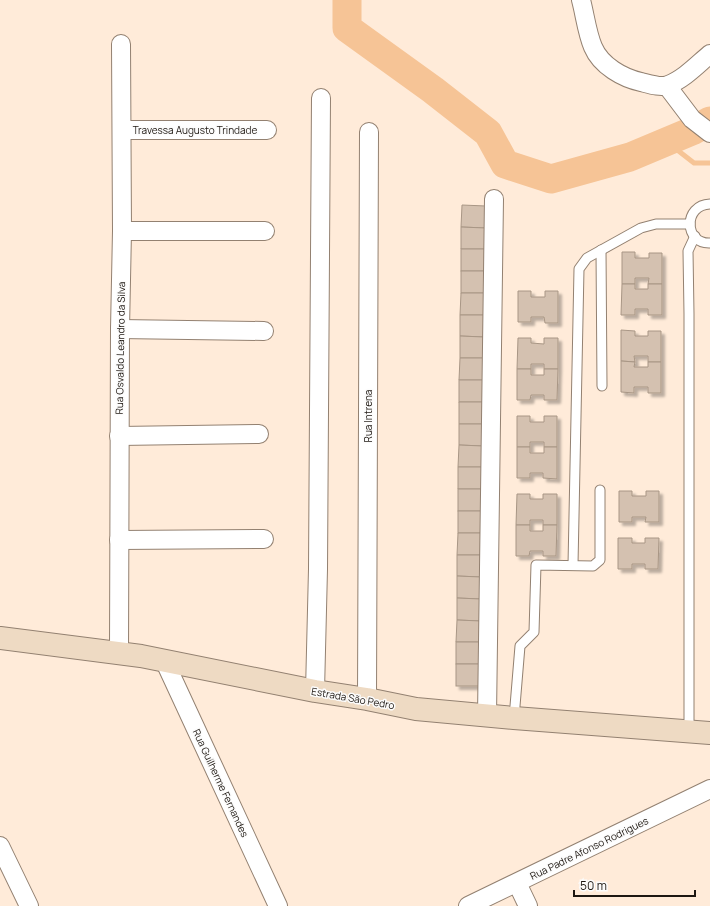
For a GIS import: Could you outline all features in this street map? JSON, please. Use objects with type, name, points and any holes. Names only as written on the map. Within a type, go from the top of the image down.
[{"type":"street","points":[[581,0],[594,48],[600,58],[616,72],[635,81],[652,85],[667,86],[679,79],[710,54]]},
{"type":"street","name":"Rua Osvaldo Leandro da Silva","points":[[119,652],[119,436],[122,231],[121,44]]},
{"type":"street","points":[[667,86],[692,119],[710,133]]},
{"type":"street","points":[[315,691],[318,561],[321,98]]},
{"type":"street","name":"Travessa Augusto Trindade","points":[[122,130],[267,130]]},
{"type":"street","name":"Rua Intrena","points":[[367,699],[369,132]]},
{"type":"street","points":[[487,716],[494,199]]},
{"type":"street","points":[[122,231],[265,230]]},
{"type":"street","points":[[120,329],[264,331]]},
{"type":"street","points":[[119,436],[259,434]]},
{"type":"street","points":[[119,540],[264,539]]},
{"type":"street","name":"Estrada São Pedro","points":[[0,638],[119,652],[315,691],[367,699],[416,709],[703,733]]},
{"type":"street","name":"Rua Guilherme Fernandes","points":[[164,660],[278,906]]},
{"type":"street","name":"Rua Padre Afonso Rodrigues","points":[[468,906],[710,789]]},
{"type":"street","points":[[0,846],[29,906]]},
{"type":"street","points":[[517,883],[528,906]]},
{"type":"lane","points":[[710,204],[699,207],[691,217],[690,224],[691,231],[695,236],[700,240],[710,243]]},
{"type":"lane","points":[[573,565],[579,269],[588,258],[641,228],[656,224],[690,224]]},
{"type":"lane","points":[[695,236],[688,251],[689,314],[703,733]]},
{"type":"lane","points":[[601,250],[602,386]]},
{"type":"lane","points":[[514,718],[520,646],[534,632],[536,565],[593,566],[600,560],[600,490]]},
{"type":"lane","points":[[703,733],[710,722]]},
{"type":"building","points":[[462,205],[486,206],[486,228],[461,227]]},
{"type":"building","points":[[461,227],[486,228],[485,249],[461,249]]},
{"type":"building","points":[[461,249],[485,249],[485,271],[461,271]]},
{"type":"building","points":[[622,252],[635,252],[635,258],[649,258],[649,253],[662,253],[662,284],[648,284],[649,278],[635,278],[635,284],[622,284]]},
{"type":"building","points":[[461,271],[485,271],[485,293],[461,293]]},
{"type":"building","points":[[622,284],[635,284],[635,289],[648,289],[648,284],[662,284],[662,315],[648,315],[648,309],[635,309],[635,315],[621,315]]},
{"type":"building","points":[[518,291],[531,291],[531,297],[545,297],[545,291],[558,291],[558,323],[545,323],[544,317],[531,317],[531,322],[518,322]]},
{"type":"building","points":[[461,293],[485,293],[485,315],[460,315]]},
{"type":"building","points":[[460,315],[485,315],[484,337],[460,336]]},
{"type":"building","points":[[621,330],[635,331],[635,336],[648,336],[648,331],[661,331],[661,362],[648,362],[648,356],[634,356],[635,362],[621,361]]},
{"type":"building","points":[[460,336],[484,337],[484,358],[460,358]]},
{"type":"building","points":[[518,338],[531,338],[531,343],[544,344],[544,338],[558,338],[558,369],[544,369],[544,364],[531,364],[531,369],[517,369]]},
{"type":"building","points":[[460,358],[484,358],[484,380],[459,380]]},
{"type":"building","points":[[621,361],[635,362],[634,367],[648,367],[648,362],[661,362],[661,393],[648,393],[648,387],[634,387],[634,393],[621,392]]},
{"type":"building","points":[[517,369],[531,369],[531,375],[544,375],[544,369],[558,369],[557,400],[544,400],[544,395],[531,395],[530,400],[517,400]]},
{"type":"building","points":[[459,380],[484,380],[484,402],[459,402]]},
{"type":"building","points":[[459,402],[484,402],[483,424],[459,424]]},
{"type":"building","points":[[517,416],[530,416],[530,422],[544,422],[544,416],[557,416],[557,447],[544,447],[544,442],[530,442],[530,447],[517,447]]},
{"type":"building","points":[[459,424],[483,424],[483,446],[459,445]]},
{"type":"building","points":[[459,445],[483,446],[483,467],[458,467]]},
{"type":"building","points":[[517,447],[530,447],[530,453],[544,453],[544,447],[557,447],[557,479],[543,478],[543,473],[530,473],[530,478],[517,478]]},
{"type":"building","points":[[458,467],[483,467],[482,489],[458,489]]},
{"type":"building","points":[[458,489],[482,489],[482,511],[458,511]]},
{"type":"building","points":[[619,491],[632,491],[632,496],[646,496],[646,491],[659,491],[659,522],[645,522],[646,517],[632,517],[632,522],[619,522]]},
{"type":"building","points":[[517,494],[530,494],[530,499],[543,499],[543,494],[557,494],[557,525],[543,525],[543,520],[530,520],[530,525],[516,525]]},
{"type":"building","points":[[458,511],[482,511],[482,533],[458,533]]},
{"type":"building","points":[[516,525],[530,525],[530,531],[543,531],[543,525],[557,525],[556,556],[543,556],[543,551],[530,551],[529,556],[516,556]]},
{"type":"building","points":[[458,533],[482,533],[482,555],[457,555]]},
{"type":"building","points":[[618,538],[632,538],[632,543],[645,543],[645,538],[659,538],[658,569],[645,569],[645,564],[632,564],[632,569],[618,569]]},
{"type":"building","points":[[457,555],[482,555],[481,577],[457,576]]},
{"type":"building","points":[[457,576],[481,577],[481,599],[457,598]]},
{"type":"building","points":[[457,598],[481,599],[481,621],[457,620]]},
{"type":"building","points":[[457,620],[481,621],[480,642],[456,642]]},
{"type":"building","points":[[456,642],[480,642],[480,664],[456,664]]},
{"type":"building","points":[[456,664],[480,664],[480,686],[456,686]]},
{"type":"waterway","points":[[347,0],[347,28],[433,90],[488,133],[505,164],[551,179],[630,157],[692,131],[710,121]]},
{"type":"waterway","points":[[667,142],[694,163],[710,163]]}]
